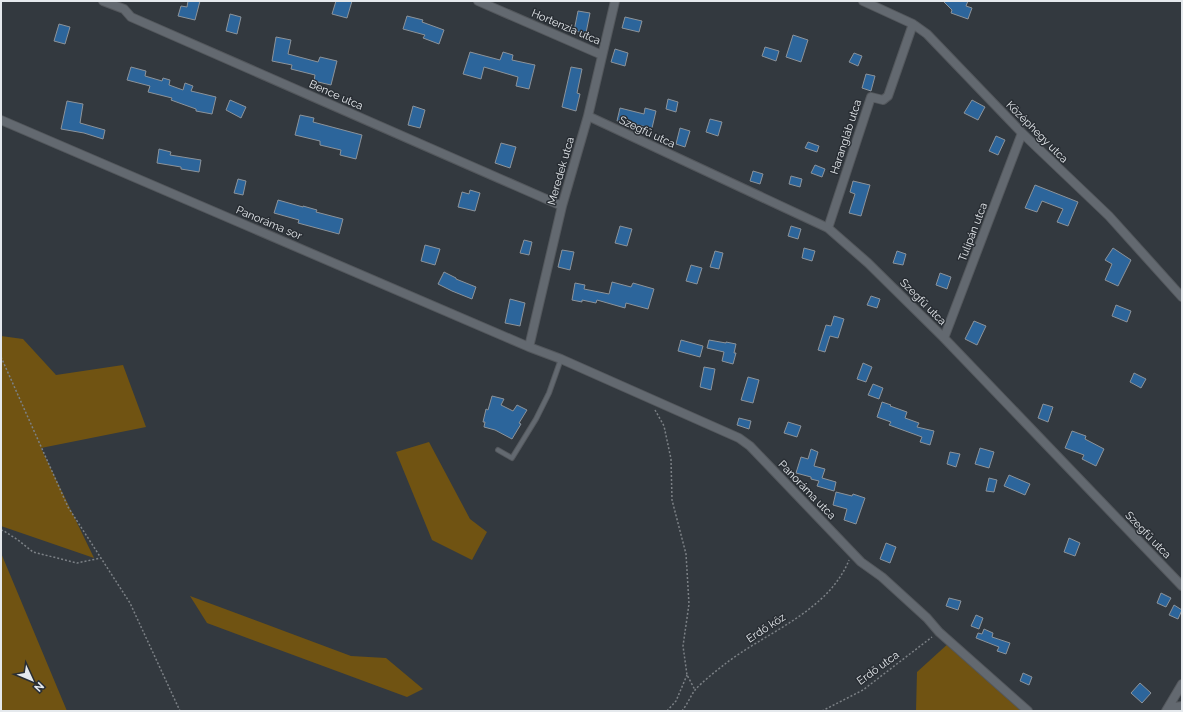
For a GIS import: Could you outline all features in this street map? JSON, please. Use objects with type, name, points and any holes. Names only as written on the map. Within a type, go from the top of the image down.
[{"type":"street","name":"Bence utca","points":[[103,1],[123,5],[132,17],[562,206]]},
{"type":"street","name":"Hortenzia utca","points":[[478,1],[602,55]]},
{"type":"street","name":"Meredek utca","points":[[529,347],[562,206],[588,116],[616,1]]},
{"type":"street","name":"Középhegy utca","points":[[863,1],[913,24],[927,34],[1022,133],[1109,216],[1182,297]]},
{"type":"street","name":"Harangláb utca","points":[[828,228],[871,97],[884,100],[888,96],[913,24]]},
{"type":"street","name":"Szegfű utca","points":[[588,116],[828,228],[868,263],[944,338],[1182,586]]},
{"type":"street","name":"Panoráma sor","points":[[1,120],[529,347]]},
{"type":"street","name":"Tulipán utca","points":[[944,338],[1022,133]]},
{"type":"street","name":"Panoráma utca","points":[[529,347],[561,359],[739,438],[750,446],[851,553],[882,577],[927,618],[939,632],[1028,711]]},
{"type":"street","points":[[1167,710],[1182,684]]},
{"type":"street","points":[[1167,710],[1182,706]]},
{"type":"lane","points":[[498,450],[512,458],[536,419],[549,393],[561,359]]},
{"type":"path","points":[[1,357],[68,507],[130,603],[180,711]]},
{"type":"path","points":[[648,398],[664,426],[671,459],[672,500],[686,554],[689,604],[682,646],[687,675],[695,690]]},
{"type":"path","points":[[1,530],[18,540],[33,552],[77,562],[101,558]]},
{"type":"path","name":"Erdő köz","points":[[682,711],[695,690],[726,664],[820,600],[838,580],[848,563],[851,553]]},
{"type":"path","name":"Erdő utca","points":[[822,711],[863,690],[939,632]]},
{"type":"path","points":[[668,711],[676,701],[687,675]]},
{"type":"shaded area","points":[[1,336],[23,339],[56,375],[123,365],[146,427],[41,448],[94,558],[1,526]]},
{"type":"shaded area","points":[[429,442],[470,519],[487,532],[472,560],[432,540],[396,452]]},
{"type":"shaded area","points":[[1,553],[67,711],[1,711]]},
{"type":"shaded area","points":[[190,596],[351,656],[386,658],[423,689],[407,697],[207,623]]},
{"type":"shaded area","points":[[950,642],[1030,711],[916,711],[917,672]]},
{"type":"building","points":[[188,1],[200,1],[195,20],[178,16],[181,6],[187,7]]},
{"type":"building","points":[[336,1],[352,1],[347,18],[332,14]]},
{"type":"building","points":[[943,1],[968,1],[966,6],[972,8],[968,19],[951,13],[952,10]]},
{"type":"building","points":[[578,11],[590,13],[586,33],[574,31]]},
{"type":"building","points":[[230,14],[241,17],[237,34],[226,31]]},
{"type":"building","points":[[407,16],[423,20],[422,22],[444,30],[439,44],[423,38],[425,35],[403,29]]},
{"type":"building","points":[[625,17],[642,21],[639,32],[622,28]]},
{"type":"building","points":[[59,24],[70,27],[65,44],[54,41]]},
{"type":"building","points":[[793,35],[808,40],[801,62],[786,57]]},
{"type":"building","points":[[276,37],[291,40],[288,54],[318,62],[320,57],[337,61],[331,85],[314,81],[315,75],[291,69],[292,65],[272,61]]},
{"type":"building","points":[[765,47],[779,51],[776,61],[762,56]]},
{"type":"building","points":[[615,49],[628,53],[625,66],[611,62]]},
{"type":"building","points":[[470,52],[500,60],[503,52],[513,55],[512,60],[535,65],[529,89],[516,86],[518,77],[484,67],[481,79],[463,74]]},
{"type":"building","points":[[854,53],[862,56],[858,66],[849,62]]},
{"type":"building","points":[[131,67],[146,71],[145,76],[162,81],[163,78],[170,80],[169,85],[183,90],[185,83],[193,86],[191,91],[216,97],[212,114],[196,111],[196,109],[171,100],[172,98],[148,92],[150,86],[127,80]]},
{"type":"building","points":[[571,67],[582,69],[577,93],[580,94],[576,111],[562,107]]},
{"type":"building","points":[[866,74],[875,76],[871,91],[862,88]]},
{"type":"building","points":[[668,99],[678,102],[676,112],[666,109]]},
{"type":"building","points":[[230,100],[246,107],[241,118],[226,110]]},
{"type":"building","points":[[972,100],[985,107],[978,120],[964,113]]},
{"type":"building","points":[[67,101],[83,104],[80,123],[105,130],[103,139],[84,133],[61,129]]},
{"type":"building","points":[[413,106],[425,110],[420,128],[408,125]]},
{"type":"building","points":[[620,108],[644,114],[645,108],[656,111],[652,128],[617,121]]},
{"type":"building","points":[[300,115],[314,118],[313,122],[362,135],[356,159],[340,155],[341,150],[320,145],[320,141],[295,135]]},
{"type":"building","points":[[710,119],[722,122],[718,136],[706,132]]},
{"type":"building","points":[[680,128],[690,131],[685,147],[676,144]]},
{"type":"building","points":[[996,136],[1005,140],[998,155],[989,151]]},
{"type":"building","points":[[808,142],[819,146],[817,152],[805,148]]},
{"type":"building","points":[[501,143],[516,147],[510,168],[495,163]]},
{"type":"building","points":[[159,149],[171,152],[170,155],[201,160],[199,172],[157,163]]},
{"type":"building","points":[[815,165],[825,169],[822,177],[811,173]]},
{"type":"building","points":[[753,171],[763,174],[760,184],[750,181]]},
{"type":"building","points":[[791,176],[802,179],[800,187],[789,184]]},
{"type":"building","points":[[238,179],[246,181],[243,195],[234,193]]},
{"type":"building","points":[[853,181],[870,185],[861,216],[849,213],[855,194],[850,192]]},
{"type":"building","points":[[1035,185],[1078,202],[1068,226],[1057,222],[1063,209],[1042,201],[1037,212],[1025,208]]},
{"type":"building","points":[[470,190],[480,193],[475,211],[458,207],[462,192],[469,194]]},
{"type":"building","points":[[278,200],[317,210],[316,212],[343,219],[339,234],[298,223],[299,220],[274,213]]},
{"type":"building","points":[[620,226],[632,229],[627,246],[615,243]]},
{"type":"building","points":[[791,226],[801,229],[798,239],[788,236]]},
{"type":"building","points":[[524,240],[532,242],[529,255],[520,253]]},
{"type":"building","points":[[425,245],[440,249],[435,265],[421,261]]},
{"type":"building","points":[[804,248],[815,251],[812,261],[802,258]]},
{"type":"building","points":[[1113,248],[1131,260],[1118,286],[1105,280],[1112,264],[1105,260]]},
{"type":"building","points":[[562,250],[574,252],[570,270],[558,267]]},
{"type":"building","points":[[715,251],[723,253],[719,269],[710,267]]},
{"type":"building","points":[[897,251],[906,254],[903,265],[893,263]]},
{"type":"building","points":[[691,265],[702,268],[697,284],[686,281]]},
{"type":"building","points":[[444,272],[456,279],[476,287],[472,299],[438,284]]},
{"type":"building","points":[[940,273],[951,277],[947,289],[936,285]]},
{"type":"building","points":[[612,282],[631,287],[633,283],[654,289],[648,309],[626,303],[625,308],[597,300],[596,303],[582,300],[582,302],[572,300],[575,283],[585,285],[584,289],[609,294]]},
{"type":"building","points":[[871,296],[880,299],[877,308],[867,305]]},
{"type":"building","points":[[510,299],[525,303],[520,326],[505,323]]},
{"type":"building","points":[[1116,305],[1131,311],[1127,322],[1112,316]]},
{"type":"building","points":[[834,316],[844,319],[838,338],[830,336],[825,352],[818,350],[826,325],[831,326]]},
{"type":"building","points":[[974,321],[986,326],[977,345],[965,339]]},
{"type":"building","points":[[681,340],[703,346],[700,357],[678,351]]},
{"type":"building","points":[[709,340],[736,344],[734,353],[736,353],[733,364],[722,361],[724,352],[707,348]]},
{"type":"building","points":[[863,363],[872,367],[866,382],[857,379]]},
{"type":"building","points":[[704,367],[715,369],[711,390],[700,387]]},
{"type":"building","points":[[1134,373],[1146,379],[1141,388],[1130,382]]},
{"type":"building","points":[[748,377],[759,380],[753,403],[741,400]]},
{"type":"building","points":[[873,384],[883,388],[879,399],[868,395]]},
{"type":"building","points":[[492,396],[504,399],[501,405],[513,411],[517,405],[527,410],[512,439],[495,430],[484,427],[485,422],[483,422],[486,409],[488,410]]},
{"type":"building","points":[[882,402],[907,412],[905,418],[919,423],[917,427],[934,431],[930,445],[920,442],[922,437],[889,425],[891,422],[877,417]]},
{"type":"building","points":[[1043,404],[1053,407],[1048,422],[1038,418]]},
{"type":"building","points":[[739,418],[751,421],[749,429],[737,425]]},
{"type":"building","points":[[788,422],[801,426],[797,437],[784,433]]},
{"type":"building","points":[[1072,431],[1086,436],[1085,439],[1104,449],[1096,466],[1082,459],[1084,455],[1065,448]]},
{"type":"building","points":[[980,448],[994,452],[989,468],[975,464]]},
{"type":"building","points":[[811,449],[818,452],[814,466],[825,469],[822,478],[836,482],[834,491],[817,486],[819,481],[811,479],[811,477],[796,473],[801,457],[808,459]]},
{"type":"building","points":[[950,452],[960,454],[956,467],[947,464]]},
{"type":"building","points":[[1009,475],[1030,484],[1025,495],[1004,486]]},
{"type":"building","points":[[989,478],[997,480],[994,492],[986,491]]},
{"type":"building","points":[[836,492],[852,496],[853,494],[865,498],[856,524],[844,520],[847,509],[833,505]]},
{"type":"building","points":[[1069,538],[1080,543],[1075,556],[1064,552]]},
{"type":"building","points":[[886,543],[896,547],[890,563],[880,559]]},
{"type":"building","points":[[1161,593],[1171,598],[1166,607],[1157,603]]},
{"type":"building","points":[[949,598],[961,601],[958,610],[946,606]]},
{"type":"building","points":[[1174,605],[1182,610],[1178,619],[1169,615]]},
{"type":"building","points":[[976,615],[983,618],[979,629],[971,626]]},
{"type":"building","points":[[984,629],[993,633],[992,637],[1010,643],[1006,654],[997,651],[999,647],[976,638],[978,633],[982,634]]},
{"type":"building","points":[[1023,673],[1032,677],[1029,685],[1020,681]]},
{"type":"building","points":[[1140,683],[1151,693],[1142,703],[1131,693]]}]
